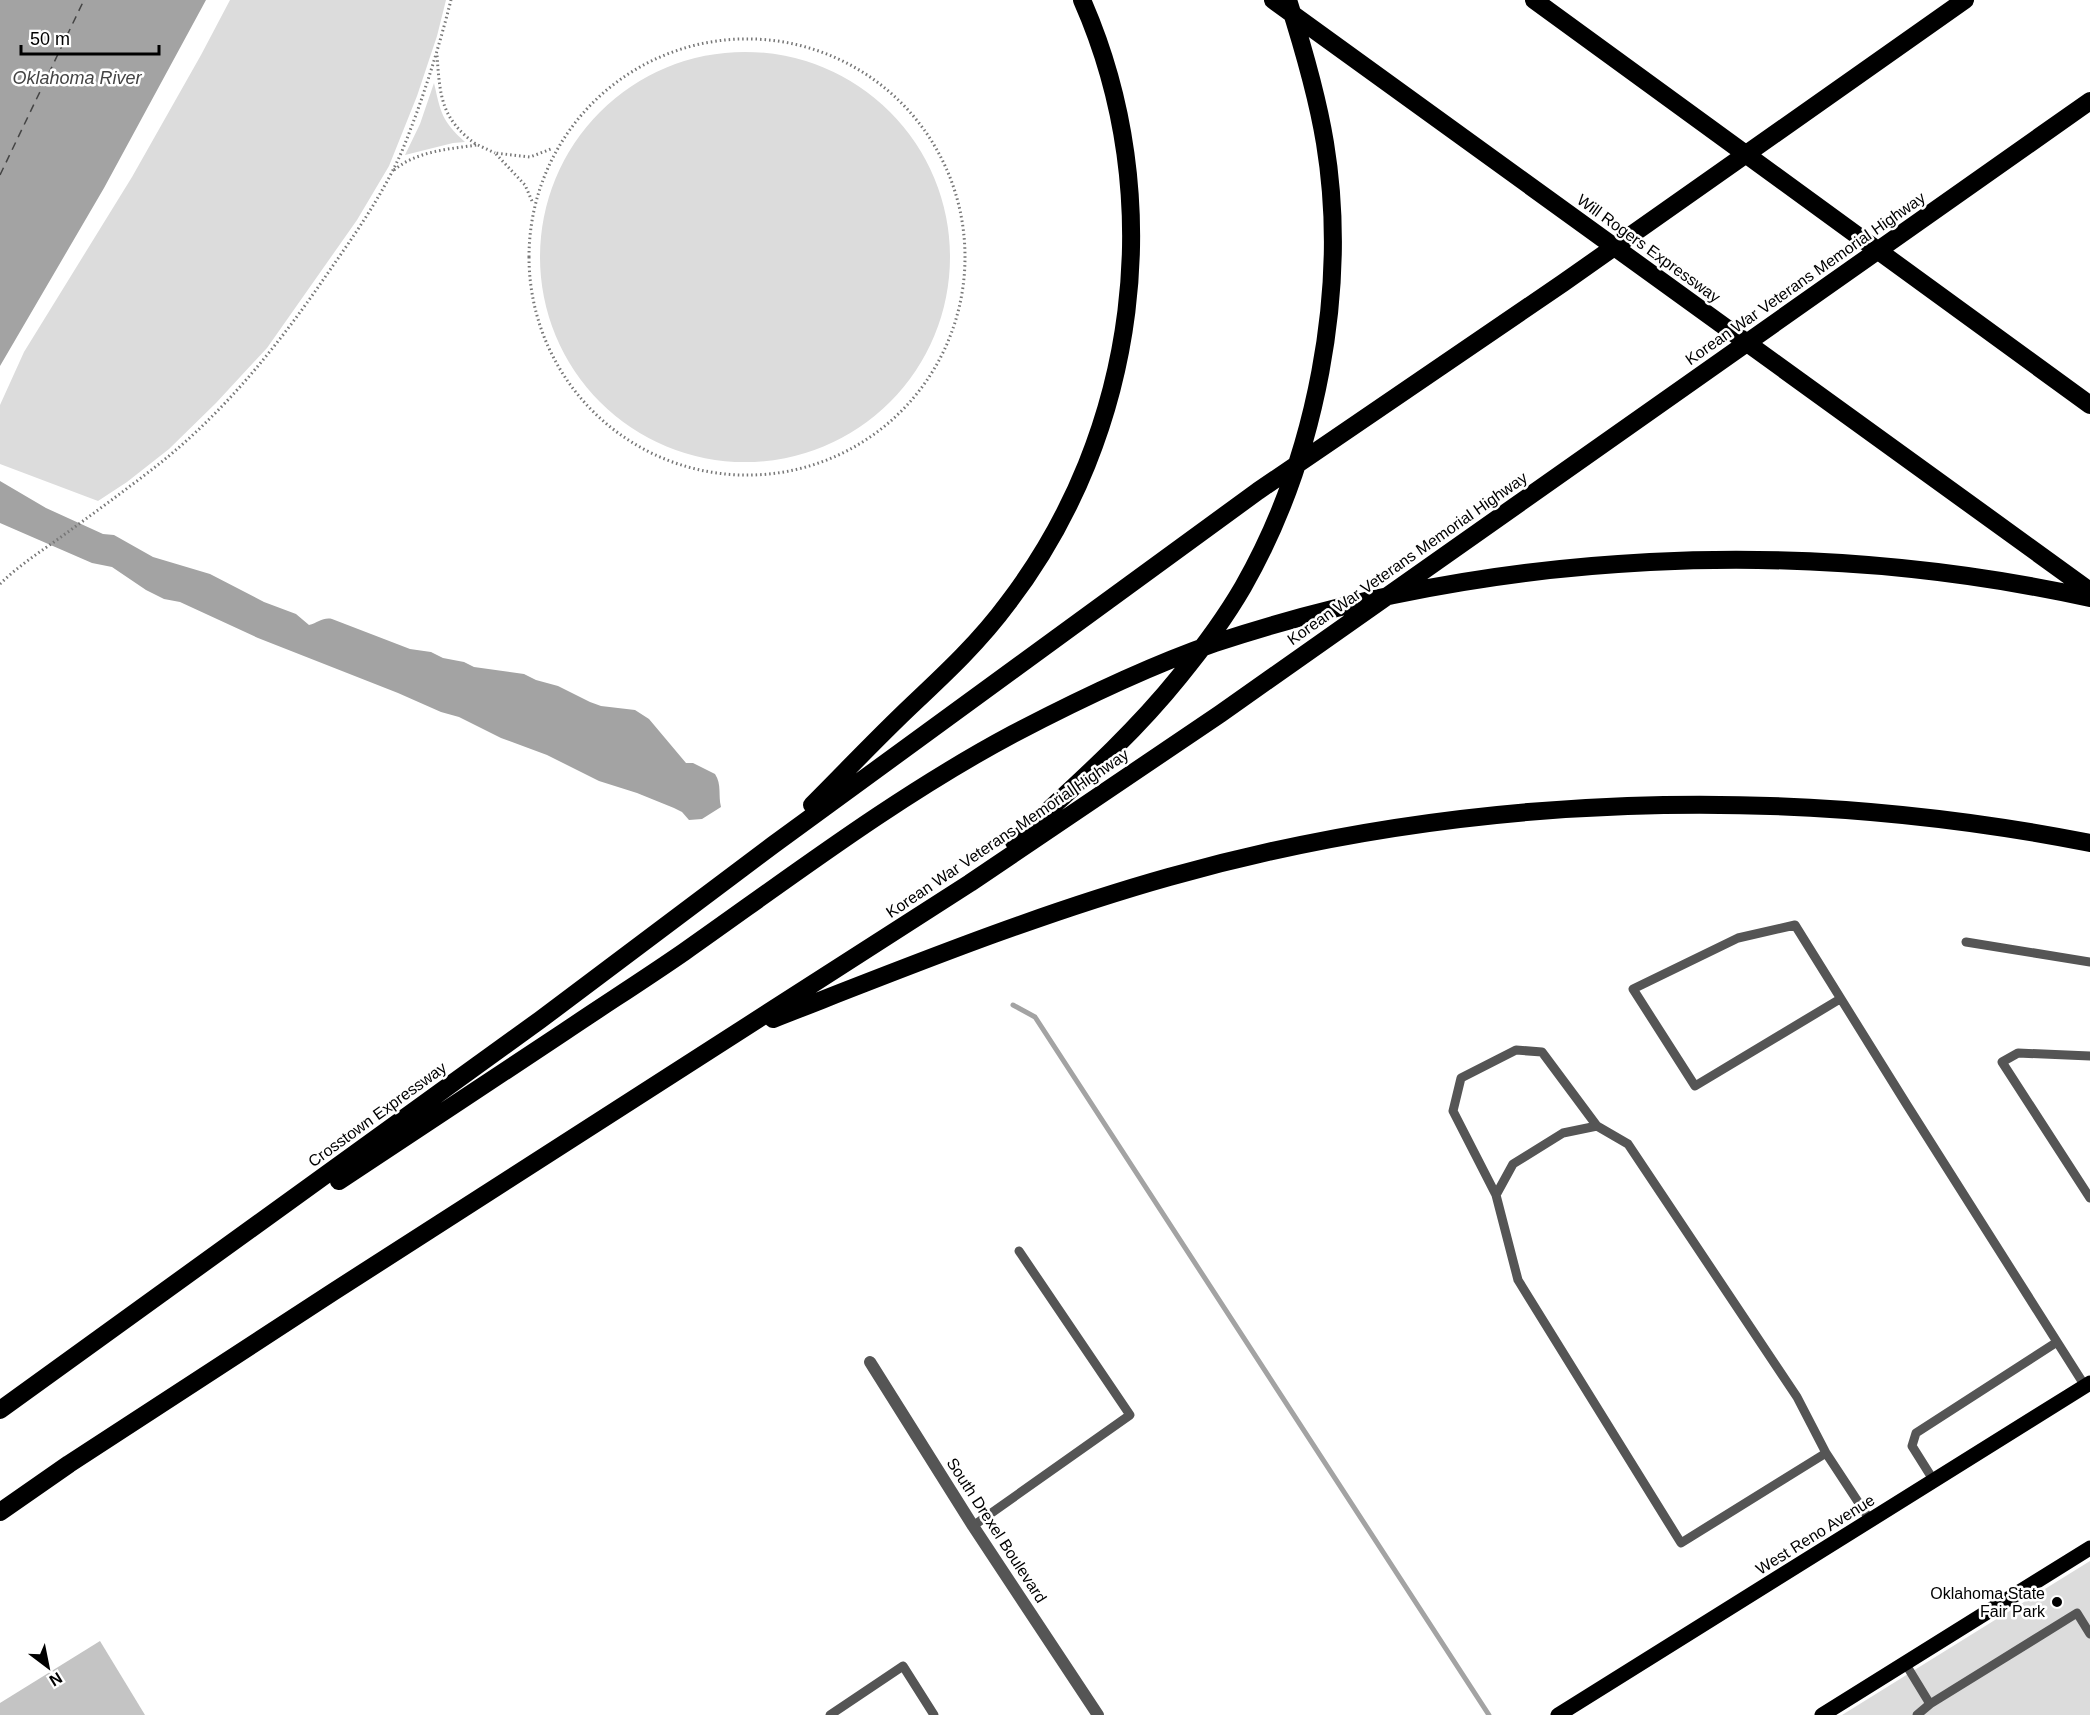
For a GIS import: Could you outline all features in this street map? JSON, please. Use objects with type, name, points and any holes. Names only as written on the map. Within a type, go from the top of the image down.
[{"type":"highway","points":[[773,845],[984,634],[1024,582],[1050,540],[1074,495],[1093,449],[1108,401],[1122,343],[1132,254],[1131,204],[1126,152],[1116,103],[1104,58],[1082,0]]},
{"type":"highway","name":"Will Rogers Expressway","points":[[1273,0],[2090,591]]},
{"type":"highway","points":[[970,883],[1123,741],[1181,675],[1242,588],[1278,513],[1300,452],[1326,337],[1330,299],[1332,216],[1326,144],[1311,75],[1287,0]]},
{"type":"highway","points":[[1534,0],[2090,405]]},
{"type":"highway","points":[[773,845],[1258,491],[1563,283],[1965,0]]},
{"type":"highway","name":"Korean War Veterans Memorial Highway","points":[[738,1032],[970,883],[1220,714],[2090,101]]},
{"type":"highway","points":[[110,1333],[680,955],[925,785],[1013,734],[1171,660],[1225,640],[1347,606],[1437,586],[1589,566],[1678,561],[1764,560],[1898,566],[2023,584],[2090,598]]},
{"type":"highway","points":[[0,1512],[69,1464],[323,1298],[738,1032],[971,942],[1084,902],[1171,876],[1246,858],[1396,828],[1574,809],[1748,806],[1840,809],[1989,825],[2090,843]]},
{"type":"highway","name":"Crosstown Expressway","points":[[0,1410],[110,1333],[540,1020],[773,845]]},
{"type":"main road","name":"West Reno Avenue","points":[[1558,1715],[2088,1385]]},
{"type":"main road","points":[[1822,1715],[2090,1548]]},
{"type":"street","name":"South Drexel Boulevard","points":[[870,1362],[973,1526],[1098,1715]]},
{"type":"lane","points":[[1840,999],[1695,1086],[1633,989],[1738,938],[1795,925],[2057,1342],[2088,1385]]},
{"type":"lane","points":[[1966,942],[2090,962]]},
{"type":"lane","points":[[1826,1453],[1681,1543],[1518,1280],[1496,1195],[1453,1112],[1461,1078],[1516,1050],[1542,1052],[1597,1126],[1628,1144],[1797,1397],[1826,1453],[1870,1520]]},
{"type":"lane","points":[[2090,1056],[2018,1053],[2002,1062],[2090,1198]]},
{"type":"lane","points":[[1496,1195],[1513,1164],[1563,1133],[1597,1126]]},
{"type":"lane","points":[[973,1526],[1130,1415],[1019,1251]]},
{"type":"lane","points":[[1934,1481],[1912,1446],[1916,1433],[2057,1342]]},
{"type":"lane","points":[[1917,1715],[1930,1704],[2077,1613],[2090,1634]]},
{"type":"lane","points":[[1905,1663],[1930,1704]]},
{"type":"lane","points":[[830,1715],[903,1666],[934,1715]]},
{"type":"path","points":[[0,584],[27,560],[159,464],[192,435],[218,411],[289,327],[377,200],[391,172],[417,112],[451,0]]},
{"type":"path","points":[[534,193],[529,264],[538,305],[555,356],[580,396],[594,410],[639,444],[685,466],[720,475],[759,476],[797,471],[833,459],[876,431],[908,404],[922,388],[945,349],[962,280],[966,233],[962,209],[954,184],[929,136],[898,100],[859,70],[816,51],[759,40],[734,40],[687,48],[649,64],[610,89],[574,122],[552,148],[547,158]]},
{"type":"path","points":[[436,53],[446,111],[458,128],[477,145],[495,153],[530,157],[552,148]]},
{"type":"path","points":[[391,172],[400,165],[440,150],[477,145]]},
{"type":"path","points":[[495,153],[525,185],[532,203]]},
{"type":"shaded area","points":[[230,0],[446,0],[417,96],[389,166],[357,220],[267,348],[169,449],[127,482],[98,501],[0,464],[0,405],[24,352],[132,177]]},
{"type":"shaded area","points":[[745,52],[785,56],[824,67],[859,86],[890,112],[916,143],[935,178],[946,217],[950,257],[946,297],[935,336],[916,371],[890,402],[859,428],[824,447],[785,458],[745,462],[705,458],[666,447],[631,428],[600,402],[574,371],[555,336],[544,297],[540,257],[544,217],[555,178],[574,143],[600,112],[631,86],[666,67],[705,56]]},
{"type":"shaded area","points":[[434,83],[446,122],[465,142],[405,155],[420,124]]},
{"type":"shaded area","name":"Oklahoma State Fair Park","points":[[2090,1561],[2090,1715],[1842,1715]]},
{"type":"water","name":"Oklahoma River","points":[[0,0],[206,0],[104,188],[0,366]]},
{"type":"water","points":[[0,481],[46,508],[103,534],[114,535],[153,557],[210,574],[264,602],[296,614],[309,625],[323,619],[332,619],[410,649],[431,652],[474,667],[524,674],[558,686],[601,706],[635,710],[649,719],[686,763],[693,763],[715,774],[721,807],[702,819],[689,820],[682,812],[674,808],[599,781],[547,755],[501,738],[459,717],[441,712],[258,638],[180,602],[164,599],[112,567],[92,563],[0,523]]},
{"type":"building","points":[[100,1641],[145,1715],[0,1715],[0,1703]]},
{"type":"waterway","points":[[1013,1005],[1035,1017],[1489,1715]]},
{"type":"ferry route","points":[[0,175],[84,0]]},
{"type":"place","name":"Oklahoma State Fair Park","points":[[2057,1602]]}]
